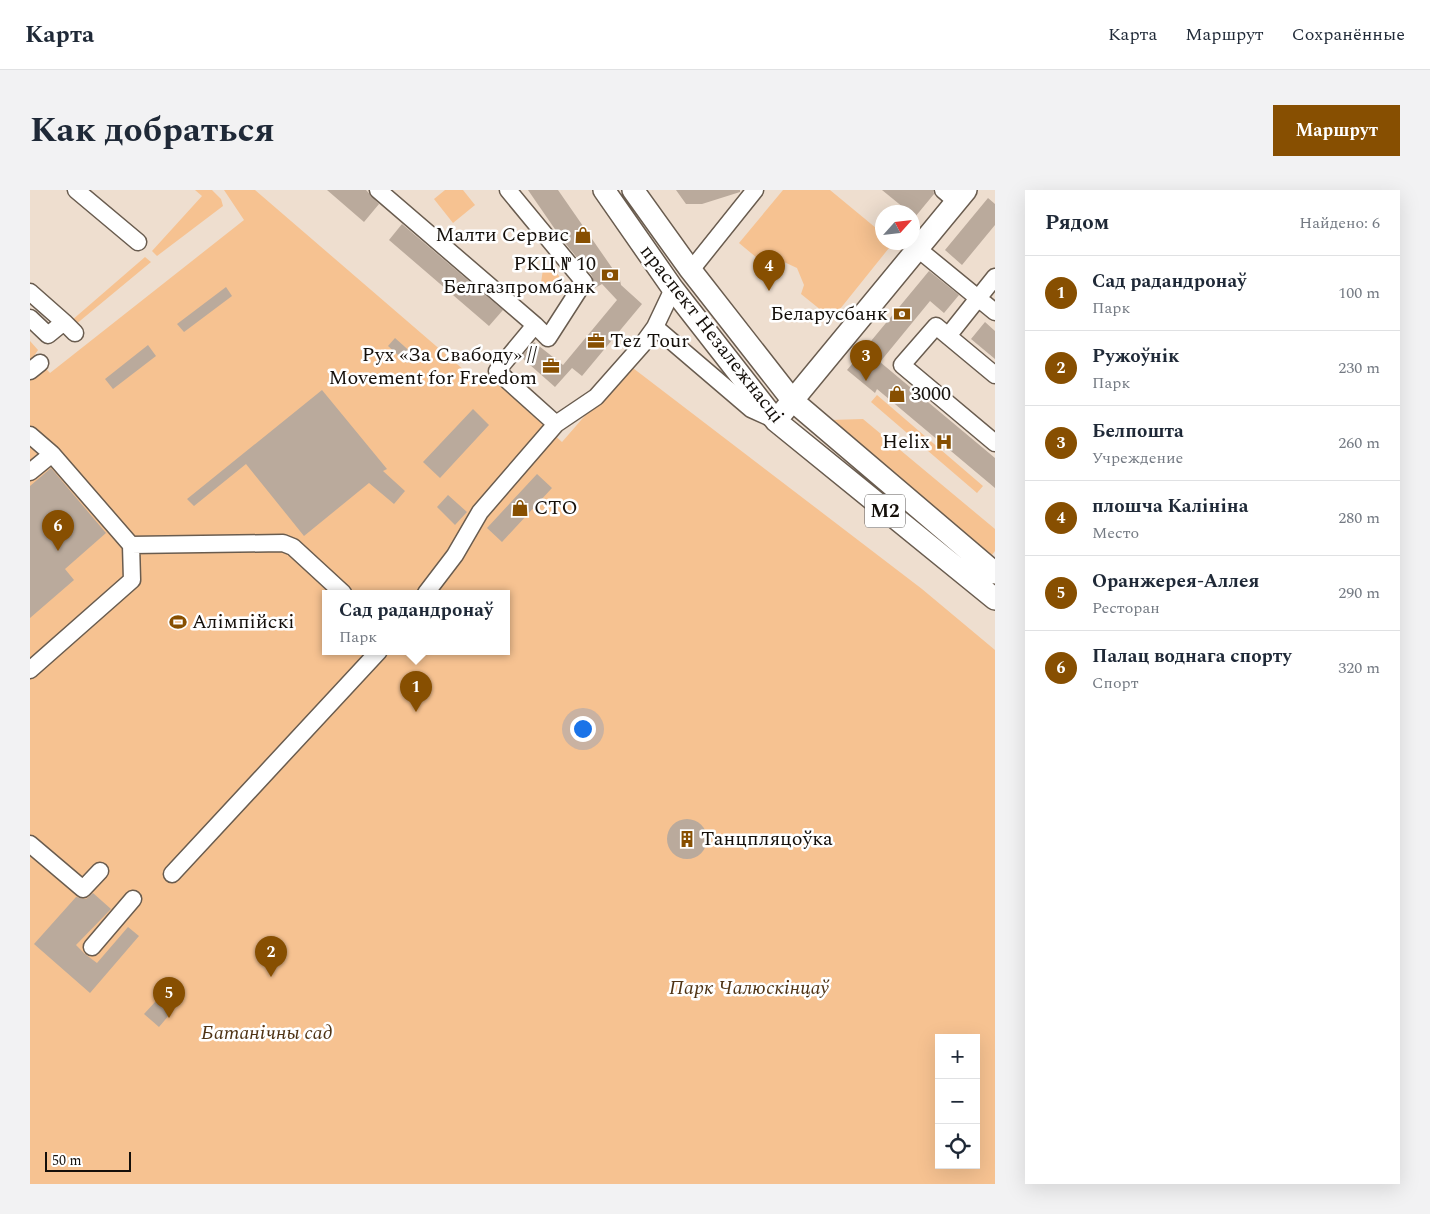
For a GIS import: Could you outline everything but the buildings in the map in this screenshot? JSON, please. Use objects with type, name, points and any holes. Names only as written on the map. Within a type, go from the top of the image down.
[{"type":"main road","name":"праспект Незалежнасці","points":[[604,190],[687,308],[776,421],[995,599]]},
{"type":"main road","name":"праспект Незалежнасці","points":[[633,190],[688,268],[793,401],[995,573]]},
{"type":"main road","points":[[920,246],[955,194]]},
{"type":"main road","points":[[776,421],[917,250]]},
{"type":"street","points":[[76,190],[138,242]]},
{"type":"street","points":[[378,190],[548,338],[584,282],[508,190]]},
{"type":"street","points":[[688,268],[695,266],[755,190]]},
{"type":"street","points":[[919,250],[995,312]]},
{"type":"street","points":[[948,336],[995,277]]},
{"type":"street","points":[[428,590],[464,542],[480,512],[556,424],[596,397],[656,326],[673,289]]},
{"type":"street","points":[[30,292],[70,327],[48,335],[30,318]]},
{"type":"street","points":[[656,326],[687,308]]},
{"type":"street","points":[[535,325],[497,371],[556,424]]},
{"type":"street","points":[[656,326],[752,409],[776,421]]},
{"type":"street","points":[[995,375],[936,326],[902,366],[995,442]]},
{"type":"street","points":[[30,435],[52,454],[131,545],[132,580],[30,670]]},
{"type":"street","points":[[30,472],[52,454]]},
{"type":"street","points":[[131,545],[283,543],[293,548],[340,590]]},
{"type":"street","points":[[172,874],[375,655]]},
{"type":"street","points":[[30,844],[82,888],[100,871]]},
{"type":"street","points":[[92,947],[133,899]]},
{"type":"green space","points":[[195,190],[212,190],[221,199],[223,206],[157,256],[152,251],[202,196]]},
{"type":"green space","points":[[224,190],[255,190],[479,383],[488,374],[562,442],[629,365],[922,589],[995,650],[995,1184],[30,1184],[30,341],[38,350],[34,356],[50,373],[244,220]]},
{"type":"green space","points":[[445,190],[463,190],[475,205],[453,223],[434,199]]},
{"type":"green space","points":[[783,190],[830,190],[875,227],[875,250],[887,250],[832,319],[801,294],[804,285],[797,268],[784,262],[769,268],[739,243]]},
{"type":"green space","points":[[145,257],[151,262],[75,325],[71,321]]},
{"type":"green space","points":[[543,269],[554,269],[559,276],[559,286],[553,290],[541,283]]},
{"type":"green space","points":[[877,395],[983,486],[977,493],[871,402]]},
{"type":"green space","points":[[863,419],[995,529],[995,551],[992,555],[830,420]]},
{"type":"place","name":"Малти Сервис","points":[[583,235]]},
{"type":"place","name":"РКЦ № 10 Белгазпромбанк","points":[[610,275]]},
{"type":"place","name":"плошча Калініна","points":[[769,291]]},
{"type":"place","name":"Беларусбанк","points":[[902,314]]},
{"type":"place","name":"Tez Tour","points":[[596,341]]},
{"type":"place","name":"Рух «За Свабоду» // Movement for Freedom","points":[[551,366]]},
{"type":"place","name":"Белпошта","points":[[866,381]]},
{"type":"place","name":"3000","points":[[897,394]]},
{"type":"place","name":"Helix","points":[[944,442]]},
{"type":"place","name":"СТО","points":[[520,508]]},
{"type":"place","name":"Палац воднага спорту","points":[[58,551]]},
{"type":"place","name":"Алімпійскі","points":[[178,622]]},
{"type":"place","name":"Сад радандронаў","points":[[416,712]]},
{"type":"place","name":"Танцпляцоўка","points":[[687,839]]},
{"type":"place","name":"Ружоўнік","points":[[271,977]]},
{"type":"place","name":"Оранжерея-Аллея","points":[[169,1018]]},
{"type":"park label","name":"Парк Чалюскінцаў","points":[[749,988]]},
{"type":"park label","name":"Батанічны сад","points":[[267,1033]]}]
